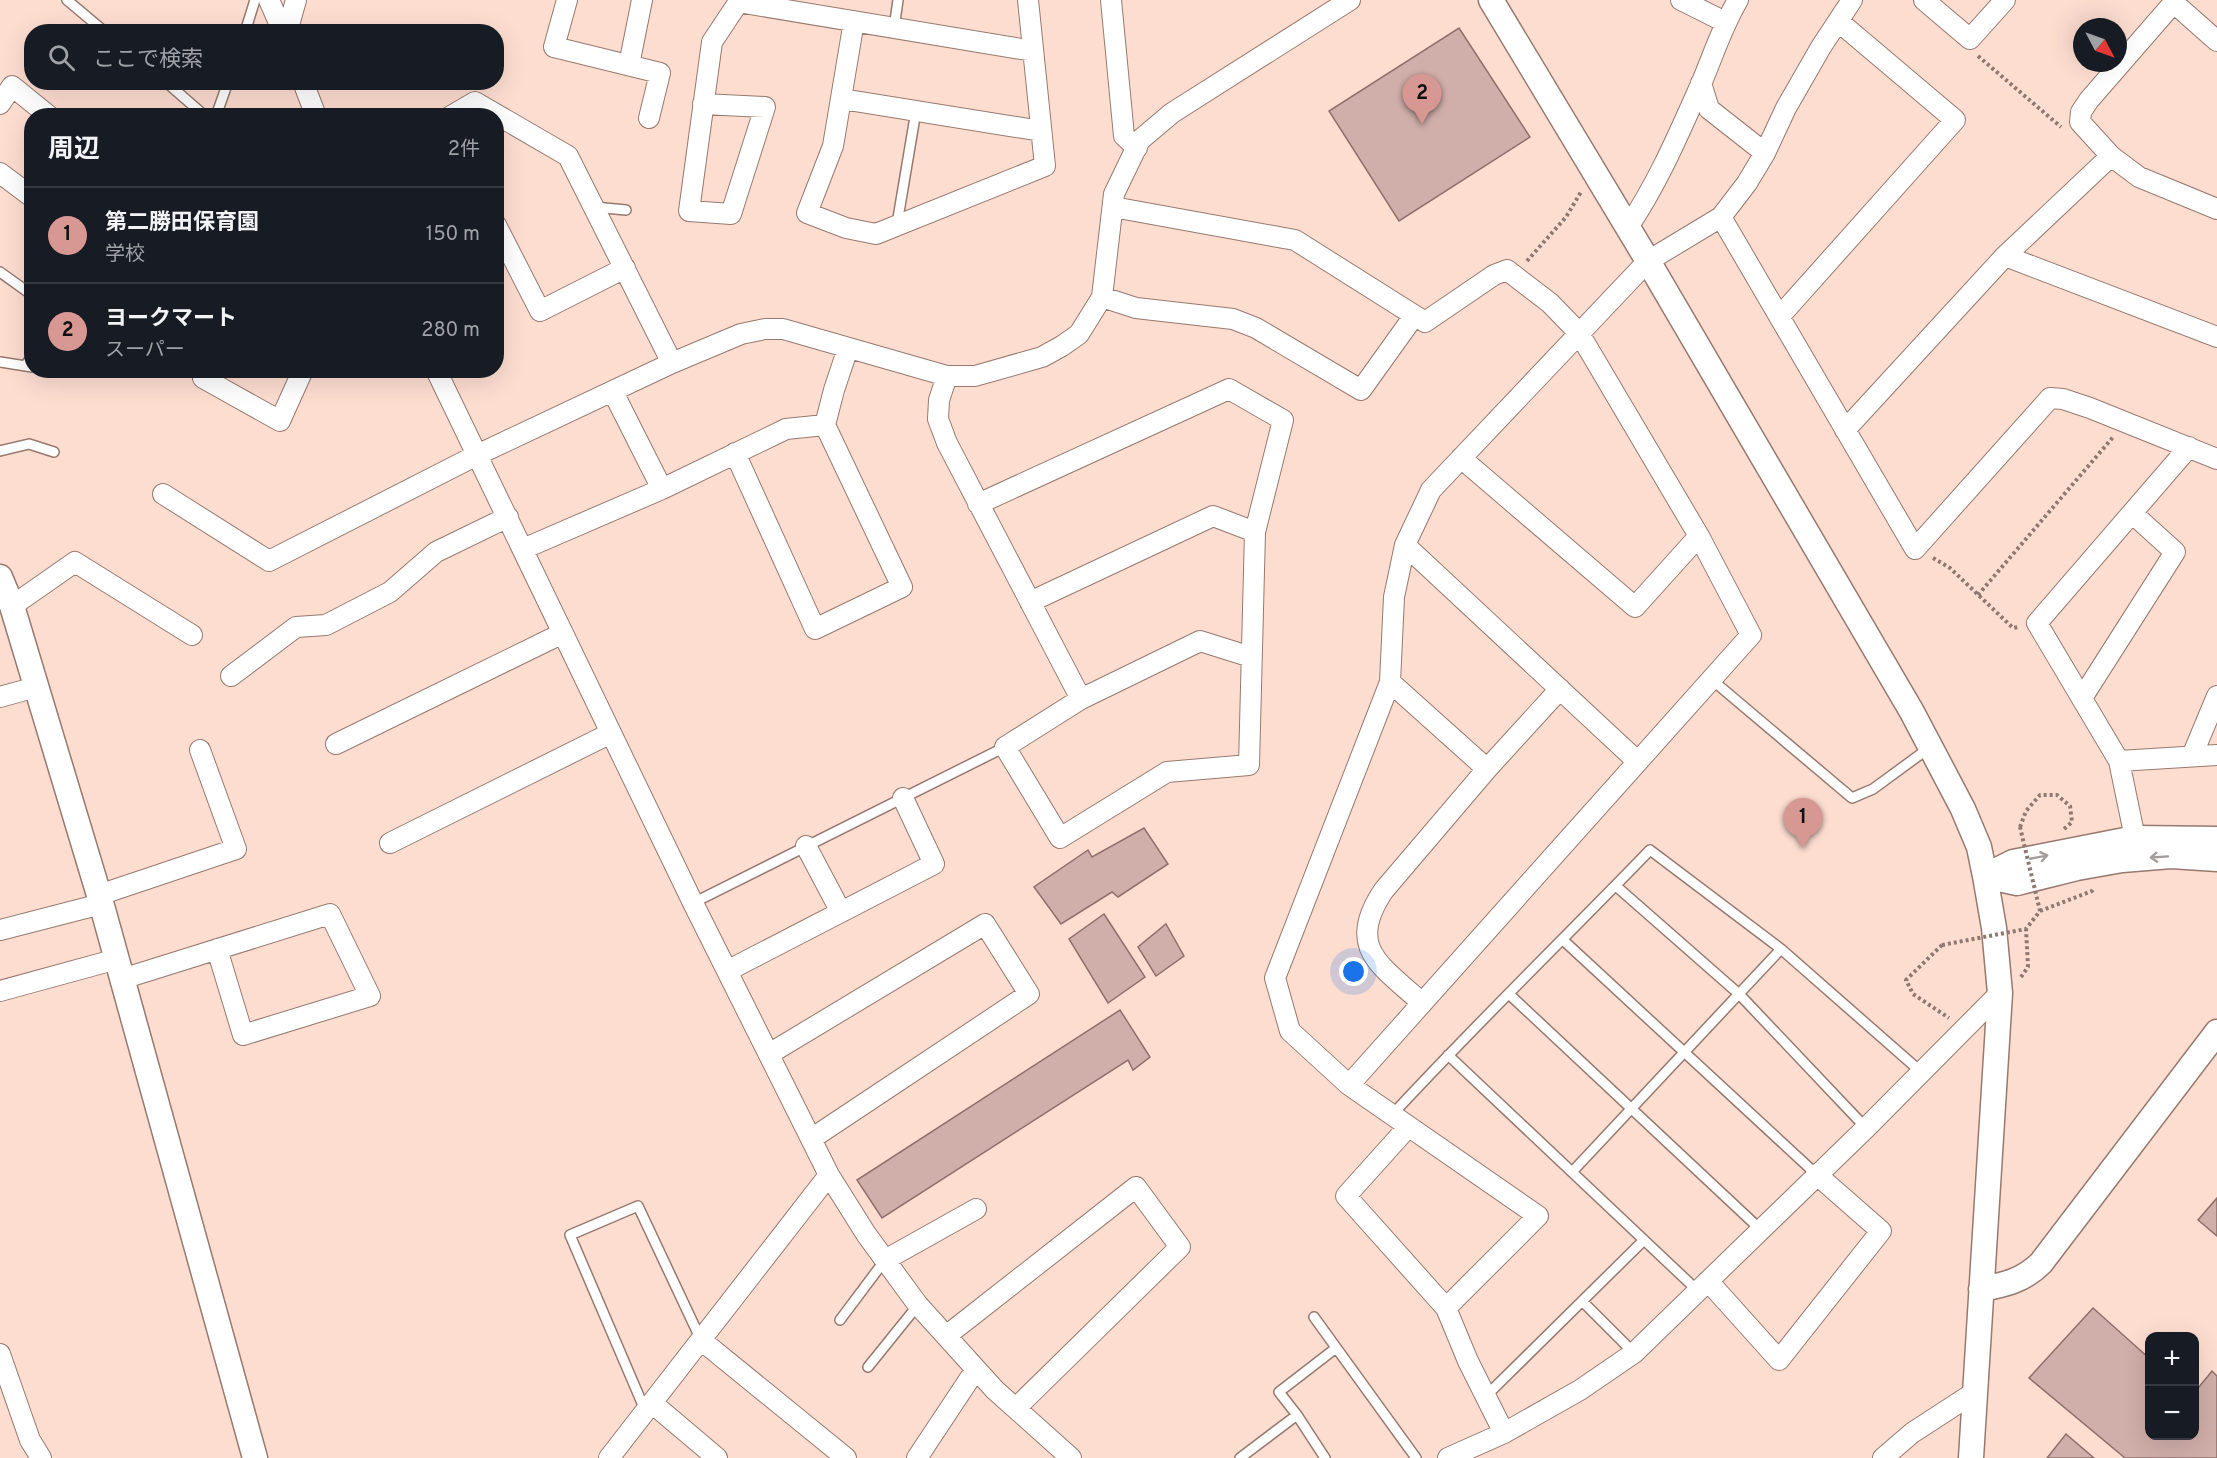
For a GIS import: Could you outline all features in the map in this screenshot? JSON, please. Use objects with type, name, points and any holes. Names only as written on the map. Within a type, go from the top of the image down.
[{"type":"street","points":[[269,0],[281,24]]},
{"type":"street","points":[[288,24],[296,0]]},
{"type":"street","points":[[567,0],[554,47],[660,73],[649,118]]},
{"type":"street","points":[[629,65],[642,0]]},
{"type":"street","points":[[854,21],[833,146],[807,213],[846,228],[876,234],[1045,166],[1028,0]]},
{"type":"street","points":[[1111,0],[1124,136],[1137,148]]},
{"type":"street","points":[[163,494],[269,561],[477,454],[723,340],[765,329],[783,328],[947,376],[975,376],[1042,357],[1079,334],[1102,297],[1114,194],[1140,140],[1172,113],[1350,0]]},
{"type":"street","points":[[1491,0],[1628,227],[1912,712],[1963,809],[1979,847],[1994,928],[2009,987],[1981,1289],[1971,1458]]},
{"type":"street","points":[[1681,0],[1725,22]]},
{"type":"street","points":[[1628,227],[1647,199],[1701,82],[1725,22],[1738,0]]},
{"type":"street","points":[[1446,1308],[1538,1216],[1349,1085],[1290,1031],[1275,978],[1390,682],[1394,597],[1405,544],[1431,490],[1648,261],[1721,217],[1747,183],[1765,153],[1786,108],[1852,0]]},
{"type":"street","points":[[1924,0],[1970,39],[2005,0]]},
{"type":"street","points":[[703,104],[765,107],[731,213],[689,211],[703,104],[712,42],[739,1],[1033,51]]},
{"type":"street","points":[[2217,41],[2175,1],[2080,112],[2080,122],[2092,136],[2111,156],[2139,177],[2217,209]]},
{"type":"street","points":[[1780,316],[1955,120],[1838,21]]},
{"type":"street","points":[[1701,82],[1709,109],[1765,153]]},
{"type":"street","points":[[0,104],[12,86],[39,108]]},
{"type":"street","points":[[842,99],[1041,131]]},
{"type":"street","points":[[465,108],[475,102],[485,108]]},
{"type":"street","points":[[504,119],[568,156],[672,363]]},
{"type":"street","points":[[1845,430],[2005,256],[2111,156]]},
{"type":"street","points":[[0,173],[24,191]]},
{"type":"street","points":[[1113,207],[1295,240],[1425,322],[1494,275],[1507,270],[1550,303],[1579,333],[1699,536],[1751,635],[1349,1085]]},
{"type":"street","points":[[1721,217],[1916,549],[2050,398],[2063,399],[2126,422],[2217,459]]},
{"type":"street","points":[[504,241],[540,311],[625,268]]},
{"type":"street","points":[[2005,256],[2217,337]]},
{"type":"street","points":[[1102,297],[1136,308],[1233,319],[1256,328],[1361,390],[1414,316]]},
{"type":"street","points":[[735,453],[815,629],[902,587],[825,425],[848,348]]},
{"type":"street","points":[[947,376],[939,400],[938,419],[978,504],[1081,699]]},
{"type":"street","points":[[203,378],[280,421],[299,378]]},
{"type":"street","points":[[440,378],[693,903],[829,1175],[885,1260],[918,1305],[976,1369],[1071,1458]]},
{"type":"street","points":[[978,504],[1229,389],[1283,420],[1255,532],[1248,765],[1167,772],[1060,838],[1005,747],[1081,699],[1200,641],[1251,657]]},
{"type":"street","points":[[613,392],[662,489]]},
{"type":"street","points":[[523,549],[662,489],[786,429],[825,425]]},
{"type":"street","points":[[2135,838],[2119,761],[2037,623],[2189,447]]},
{"type":"street","points":[[1461,458],[1635,607],[1699,536]]},
{"type":"street","points":[[2082,698],[2175,552],[2132,513]]},
{"type":"street","points":[[1030,603],[1213,516],[1255,532]]},
{"type":"street","points":[[231,676],[296,627],[326,626],[390,592],[436,552],[508,517]]},
{"type":"street","points":[[1405,544],[1637,761]]},
{"type":"street","points":[[12,606],[75,562],[192,635]]},
{"type":"street","points":[[0,577],[12,606],[100,899],[252,1455]]},
{"type":"street","points":[[336,744],[563,633]]},
{"type":"street","points":[[1390,682],[1487,769]]},
{"type":"street","points":[[0,697],[36,687]]},
{"type":"street","points":[[1421,1002],[1377,962],[1370,950],[1366,936],[1371,908],[1383,890],[1487,769],[1560,689]]},
{"type":"street","points":[[2193,756],[2217,696]]},
{"type":"street","points":[[390,843],[611,733]]},
{"type":"street","points":[[0,930],[100,899],[236,849],[200,750]]},
{"type":"street","points":[[2119,761],[2217,755]]},
{"type":"street","points":[[727,971],[934,864],[903,798]]},
{"type":"street","points":[[1985,876],[2013,862],[2135,838],[2217,839]]},
{"type":"street","points":[[806,846],[841,912]]},
{"type":"street","points":[[1985,876],[2016,884],[2077,868],[2122,860],[2171,856],[2217,860]]},
{"type":"street","points":[[0,991],[217,949],[330,914],[370,996],[243,1035],[217,949]]},
{"type":"street","points":[[769,1054],[985,924],[1029,994],[811,1139]]},
{"type":"street","points":[[1448,1458],[1504,1432],[1580,1390],[1634,1353],[1866,1128],[1964,1028],[2009,987]]},
{"type":"street","points":[[1981,1289],[2017,1281],[2041,1263],[2217,1032]]},
{"type":"street","points":[[1408,1127],[1346,1196],[1446,1308],[1468,1361],[1504,1432]]},
{"type":"street","points":[[1703,1286],[1779,1360],[1881,1231],[1816,1174]]},
{"type":"street","points":[[609,1458],[829,1175]]},
{"type":"street","points":[[946,1336],[1136,1187],[1180,1248],[1016,1408]]},
{"type":"street","points":[[885,1260],[976,1209]]},
{"type":"street","points":[[701,1340],[846,1458]]},
{"type":"street","points":[[0,1354],[30,1440],[41,1458]]},
{"type":"street","points":[[923,1456],[976,1369]]},
{"type":"street","points":[[1883,1458],[1912,1433],[1975,1392]]},
{"type":"street","points":[[649,1407],[717,1458]]},
{"type":"lane","points":[[67,0],[96,24]]},
{"type":"lane","points":[[247,24],[255,0]]},
{"type":"lane","points":[[894,28],[898,0]]},
{"type":"lane","points":[[174,90],[196,108]]},
{"type":"lane","points":[[219,108],[225,90]]},
{"type":"lane","points":[[897,225],[916,111]]},
{"type":"lane","points":[[594,207],[626,210]]},
{"type":"lane","points":[[0,272],[24,290]]},
{"type":"lane","points":[[0,362],[24,365]]},
{"type":"lane","points":[[0,451],[29,444],[54,452]]},
{"type":"lane","points":[[1711,679],[1852,798],[1873,789],[1929,748]]},
{"type":"lane","points":[[693,903],[1005,747]]},
{"type":"lane","points":[[1391,1116],[1650,850],[1781,949],[1920,1071]]},
{"type":"lane","points":[[1616,886],[1739,994],[1866,1128]]},
{"type":"lane","points":[[1563,940],[1816,1174]]},
{"type":"lane","points":[[1572,1172],[1781,949]]},
{"type":"lane","points":[[1510,995],[1761,1230]]},
{"type":"lane","points":[[1448,1055],[1644,1240],[1703,1286]]},
{"type":"lane","points":[[649,1407],[570,1235],[638,1206],[701,1340]]},
{"type":"lane","points":[[1486,1396],[1644,1240]]},
{"type":"lane","points":[[840,1320],[885,1260]]},
{"type":"lane","points":[[1582,1301],[1634,1353]]},
{"type":"lane","points":[[868,1367],[918,1305]]},
{"type":"lane","points":[[1314,1317],[1416,1458]]},
{"type":"lane","points":[[1325,1458],[1279,1392],[1336,1348]]},
{"type":"lane","points":[[1240,1458],[1297,1415]]},
{"type":"path","points":[[1970,39],[1976,55],[2078,140],[2092,136]]},
{"type":"path","points":[[1514,275],[1566,217],[1594,170]]},
{"type":"path","points":[[1978,595],[2126,422]]},
{"type":"path","points":[[1916,549],[1950,568],[2013,628],[2037,623]]},
{"type":"path","points":[[2040,911],[2020,826],[2025,811],[2040,795],[2057,795],[2070,807],[2072,822],[2063,830],[2055,832]]},
{"type":"path","points":[[2009,987],[2028,967],[2026,930],[2040,911],[2092,891],[2095,884]]},
{"type":"path","points":[[1964,1028],[1913,994],[1906,980],[1941,945],[2026,930]]},
{"type":"building","points":[[1459,28],[1530,137],[1399,221],[1329,111]]},
{"type":"building","points":[[1144,828],[1168,864],[1118,897],[1112,892],[1061,924],[1034,887],[1088,850],[1092,857]]},
{"type":"building","points":[[1104,914],[1145,977],[1108,1003],[1069,939]]},
{"type":"building","points":[[1166,924],[1184,956],[1156,976],[1138,947]]},
{"type":"building","points":[[1120,1010],[1150,1057],[1133,1070],[1128,1060],[882,1218],[857,1180]]},
{"type":"building","points":[[2217,1198],[2217,1236],[2198,1220]]},
{"type":"building","points":[[2093,1308],[2145,1355],[2145,1440],[2199,1440],[2199,1387],[2212,1371],[2217,1376],[2217,1458],[2125,1458],[2029,1378]]},
{"type":"building","points":[[2066,1434],[2094,1458],[2047,1458]]},
{"type":"place","name":"ヨークマート","points":[[1422,124]]},
{"type":"place","name":"第二勝田保育園","points":[[1803,848]]}]
